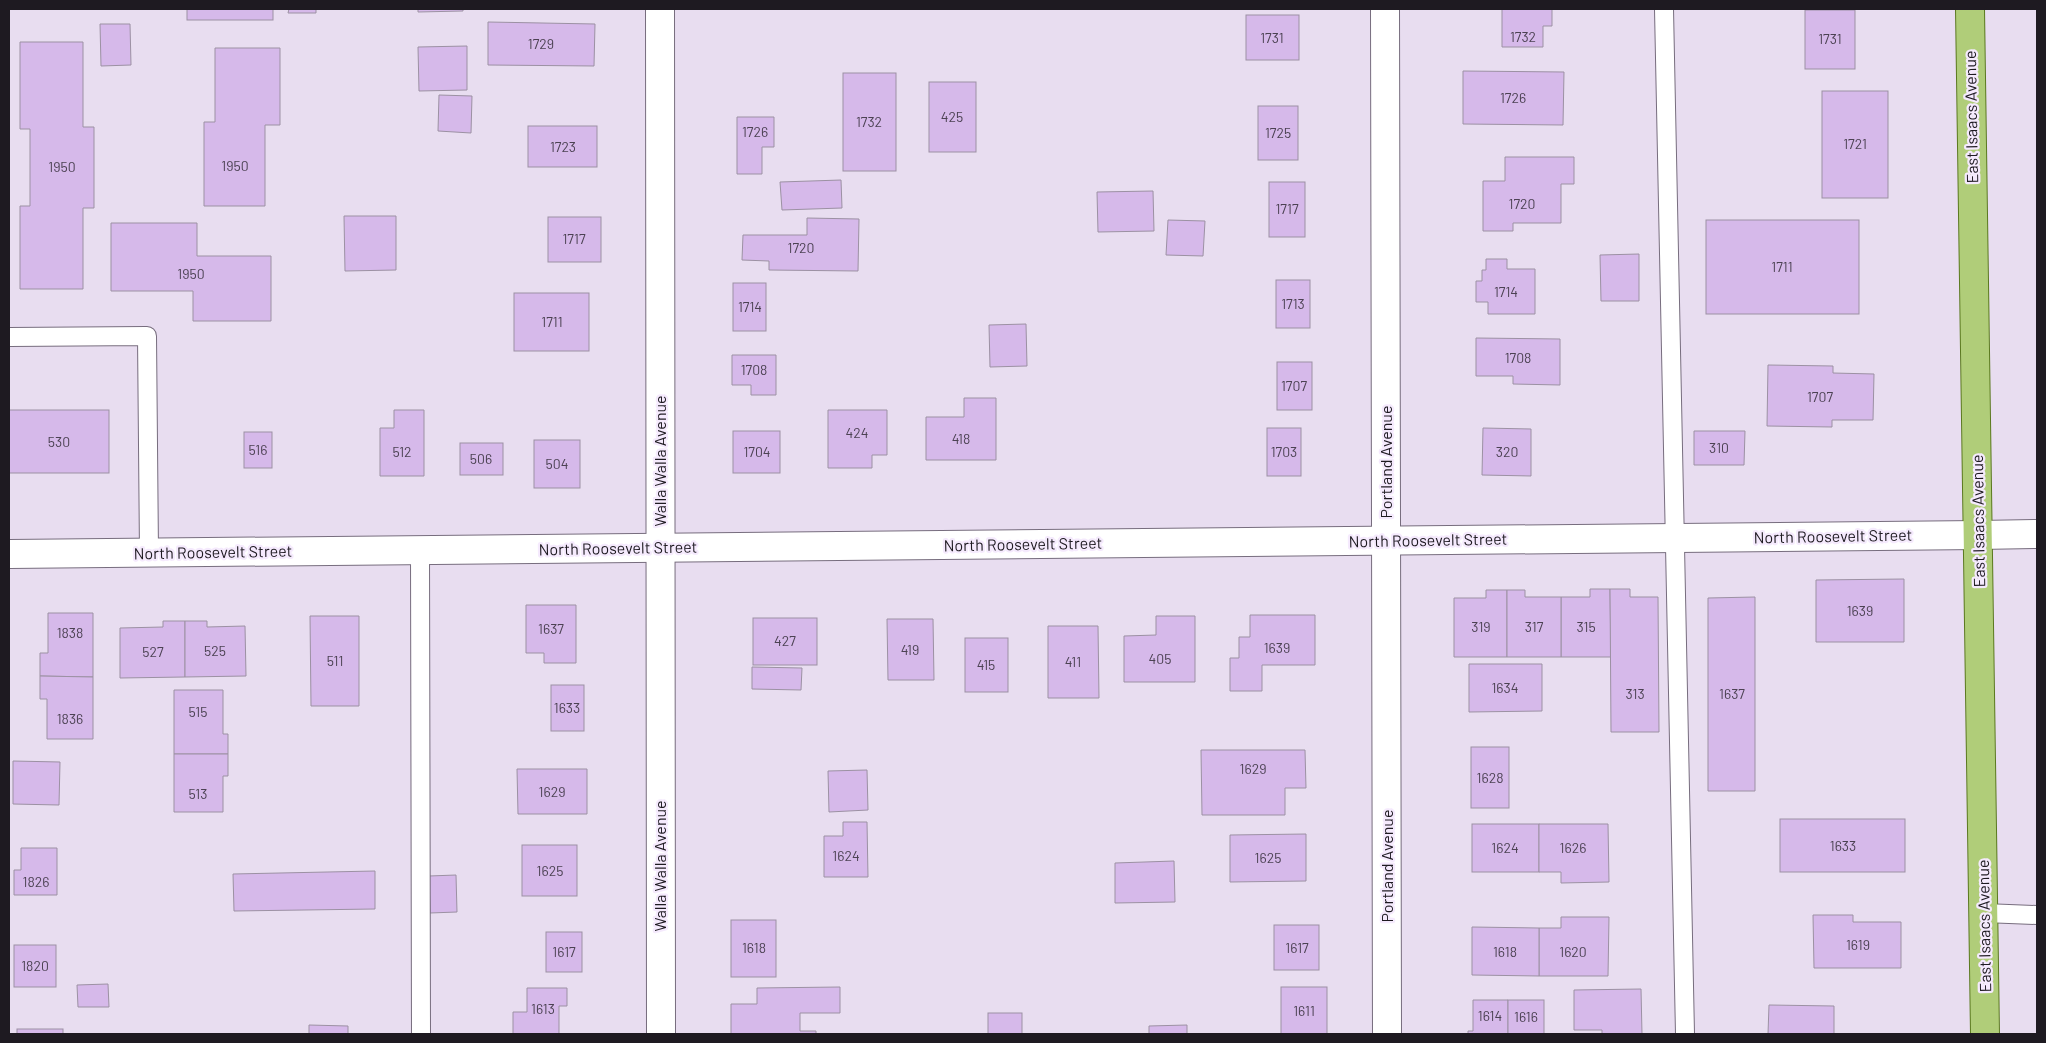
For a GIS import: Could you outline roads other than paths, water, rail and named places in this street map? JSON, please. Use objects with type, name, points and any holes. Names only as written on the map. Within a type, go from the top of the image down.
[{"type":"main road","name":"East Isaacs Avenue","points":[[1970,9],[1985,1034]]},
{"type":"street","name":"Walla Walla Avenue","points":[[660,9],[661,1034]]},
{"type":"street","name":"Portland Avenue","points":[[1385,9],[1387,1034]]},
{"type":"street","name":"North Roosevelt Street","points":[[9,554],[2037,534]]},
{"type":"lane","points":[[1664,9],[1685,1034]]},
{"type":"lane","points":[[9,337],[147,336],[149,553]]},
{"type":"lane","points":[[420,550],[421,1034]]},
{"type":"lane","points":[[1984,914],[2037,915]]}]
